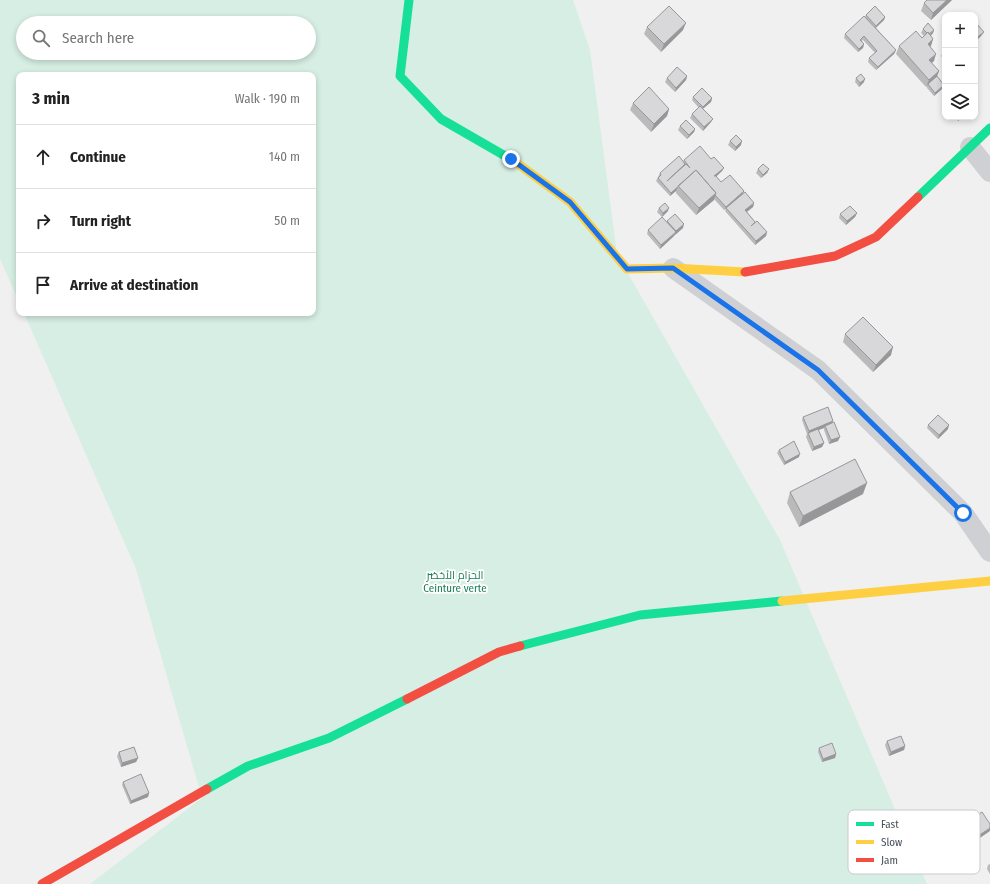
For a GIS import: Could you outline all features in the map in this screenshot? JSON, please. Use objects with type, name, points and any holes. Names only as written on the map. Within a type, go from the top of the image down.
[{"type":"street","points":[[409,0],[400,76],[441,119],[511,159],[570,202],[627,269],[673,268],[746,272],[835,256],[876,237],[990,128]]},
{"type":"street","points":[[970,147],[990,172]]},
{"type":"street","points":[[673,268],[818,370],[963,513],[990,552]]},
{"type":"street","points":[[42,884],[248,766],[329,738],[499,652],[640,615],[990,581]]},
{"type":"green space","name":"الحزام الأخضر Ceinture verte","points":[[0,0],[573,0],[590,50],[617,254],[780,540],[895,810],[848,810],[848,874],[923,874],[927,884],[90,884],[202,798],[136,569],[25,316],[316,316],[316,72],[16,72],[16,295],[0,259]]},
{"type":"building","points":[[927,0],[947,0],[933,13],[924,3]]},
{"type":"building","points":[[669,6],[686,23],[664,44],[647,27]]},
{"type":"building","points":[[875,6],[885,17],[876,26],[866,15]]},
{"type":"building","points":[[864,16],[896,50],[878,67],[869,58],[877,51],[864,36],[860,40],[864,44],[859,49],[845,34]]},
{"type":"building","points":[[928,23],[934,30],[929,34],[923,29]]},
{"type":"building","points":[[978,25],[984,32],[978,37]]},
{"type":"building","points":[[916,31],[922,38],[928,32],[933,39],[928,44],[936,54],[929,60],[939,71],[929,80],[899,46]]},
{"type":"building","points":[[677,67],[687,76],[676,88],[667,78]]},
{"type":"building","points":[[861,74],[865,79],[860,83],[856,78]]},
{"type":"building","points":[[937,76],[942,82],[942,87],[935,93],[928,84]]},
{"type":"building","points":[[649,87],[669,109],[654,124],[633,103]]},
{"type":"building","points":[[702,88],[712,98],[703,107],[693,97]]},
{"type":"building","points":[[700,106],[713,119],[704,127],[692,114]]},
{"type":"building","points":[[686,120],[695,129],[689,135],[680,126]]},
{"type":"building","points":[[736,135],[742,141],[736,147],[730,141]]},
{"type":"building","points":[[700,146],[711,159],[714,157],[724,168],[714,176],[716,176],[721,182],[730,175],[744,191],[726,207],[696,170],[671,193],[658,178],[661,175],[660,173],[679,156],[685,164],[667,181],[686,164],[690,168],[684,160]]},
{"type":"building","points":[[763,164],[769,169],[763,175],[758,169]]},
{"type":"building","points":[[696,170],[716,193],[699,208],[678,186]]},
{"type":"building","points":[[745,192],[754,203],[745,210],[755,222],[751,226],[757,221],[767,232],[756,241],[726,208]]},
{"type":"building","points":[[665,203],[669,208],[663,213],[659,208]]},
{"type":"building","points":[[850,206],[857,213],[847,221],[840,214]]},
{"type":"building","points":[[675,214],[684,224],[676,231],[667,221]]},
{"type":"building","points":[[662,217],[676,232],[661,245],[648,230]]},
{"type":"building","points":[[863,317],[893,347],[876,365],[845,334]]},
{"type":"building","points":[[828,407],[833,421],[809,431],[803,417]]},
{"type":"building","points":[[938,415],[949,425],[939,435],[928,425]]},
{"type":"building","points":[[834,422],[840,437],[831,440],[825,426]]},
{"type":"building","points":[[818,429],[824,443],[814,447],[808,433]]},
{"type":"building","points":[[794,441],[800,454],[785,462],[779,450]]},
{"type":"building","points":[[855,459],[867,483],[803,516],[790,492]]},
{"type":"building","points":[[901,736],[905,746],[891,752],[887,741]]},
{"type":"building","points":[[832,743],[836,754],[823,759],[819,748]]},
{"type":"building","points":[[134,747],[138,758],[122,763],[119,752]]},
{"type":"building","points":[[141,774],[149,793],[131,801],[123,782]]},
{"type":"building","points":[[982,812],[990,824],[990,828],[980,835],[980,813]]},
{"type":"traffic: fast","points":[[409,0],[400,76],[441,119],[514,161]]},
{"type":"traffic: fast","points":[[918,197],[990,128]]},
{"type":"traffic: fast","points":[[520,646],[640,615],[782,601]]},
{"type":"traffic: fast","points":[[207,789],[248,766],[329,738],[407,699]]},
{"type":"traffic: slow","points":[[514,161],[570,202],[627,269],[673,268],[745,272]]},
{"type":"traffic: slow","points":[[782,601],[990,581]]},
{"type":"traffic: jam","points":[[745,272],[835,256],[876,237],[918,197]]},
{"type":"traffic: jam","points":[[407,699],[499,652],[520,646]]},
{"type":"traffic: jam","points":[[42,884],[207,789]]},
{"type":"route","points":[[511,159],[570,202],[627,269],[673,268],[818,370],[963,513]]}]
